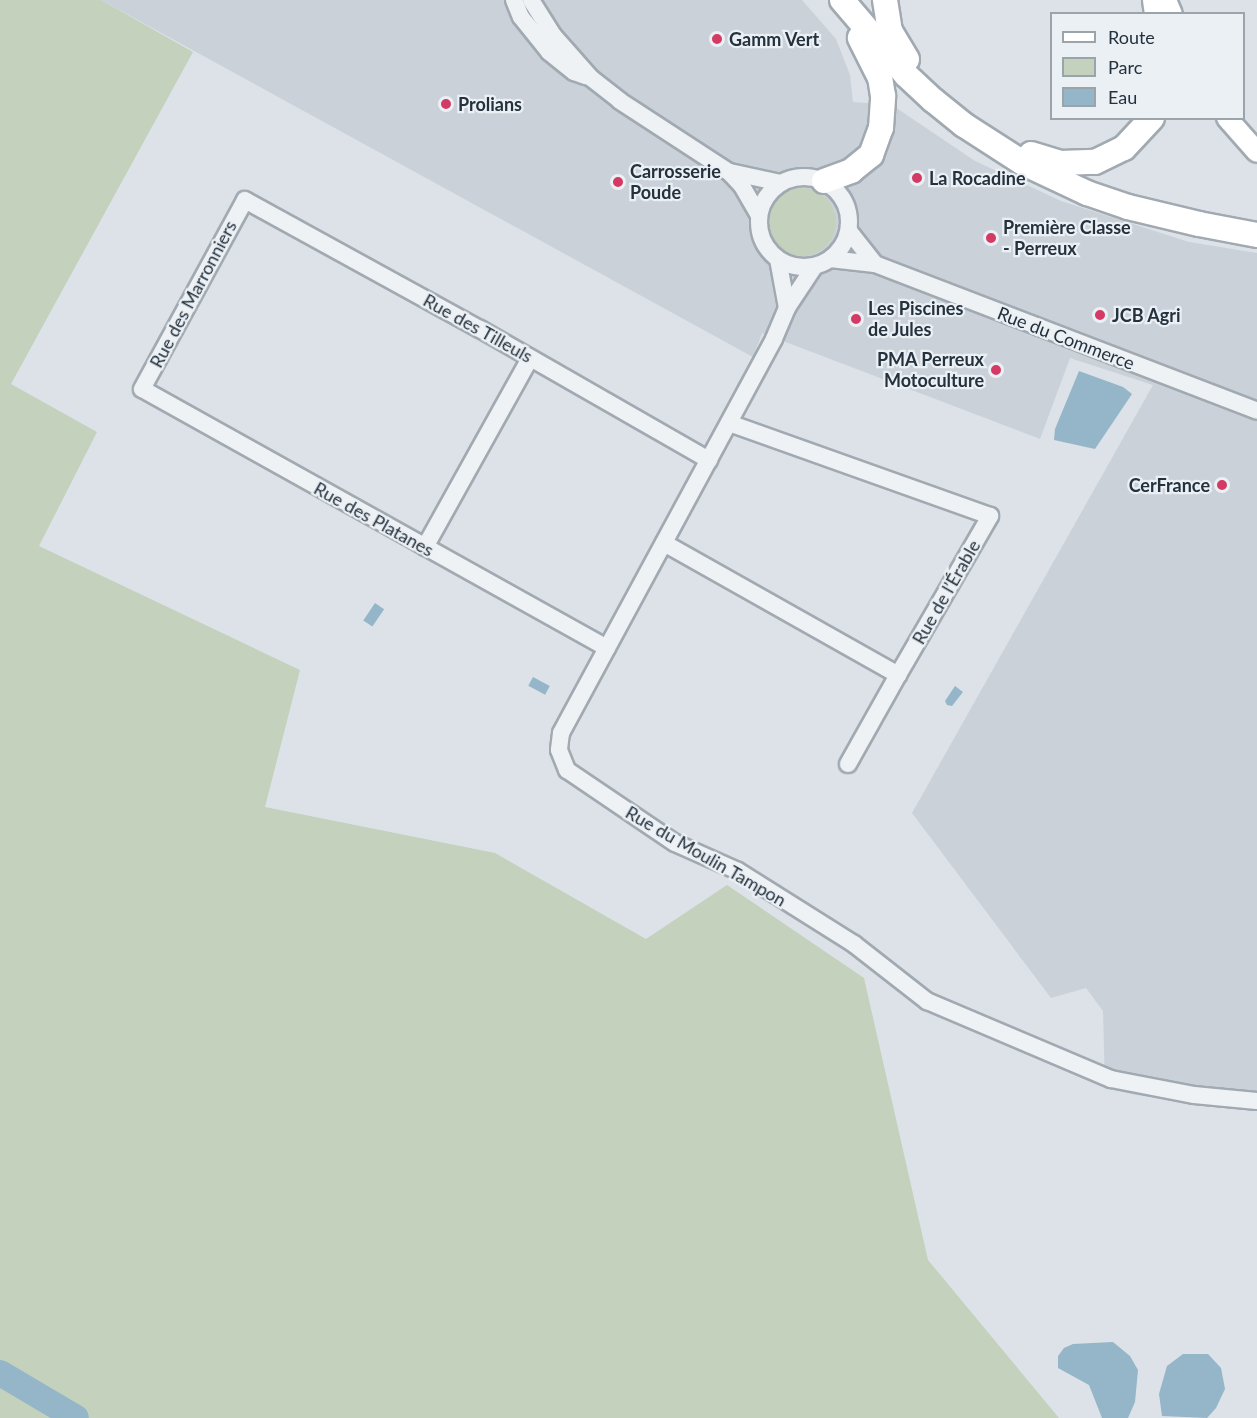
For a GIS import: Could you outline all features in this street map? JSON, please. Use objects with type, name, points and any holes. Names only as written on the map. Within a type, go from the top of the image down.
[{"type":"highway","points":[[885,0],[890,32],[901,52],[919,73],[969,116],[1032,154],[1060,163],[1095,162],[1124,148],[1150,120]]},
{"type":"highway","points":[[824,180],[851,171],[871,155],[882,119],[883,96],[880,78],[866,48],[852,26],[844,3]]},
{"type":"highway","points":[[844,3],[906,75],[933,100],[964,125],[1023,163],[1087,193],[1128,207],[1257,235]]},
{"type":"main road","points":[[1229,120],[1257,152]]},
{"type":"street","points":[[514,0],[528,26],[549,52],[574,72],[591,78]]},
{"type":"street","points":[[531,0],[553,34],[591,78],[620,101],[729,172],[742,186],[759,215],[762,240],[778,259],[789,265],[814,267],[830,259],[842,247],[849,231],[850,221],[845,201],[840,193],[824,180],[802,176],[781,183],[766,196],[759,215]]},
{"type":"street","points":[[729,172],[781,183]]},
{"type":"street","name":"Rue des Tilleuls","points":[[244,200],[709,460]]},
{"type":"street","name":"Rue des Marronniers","points":[[142,389],[244,200]]},
{"type":"street","points":[[849,231],[875,264]]},
{"type":"street","points":[[778,259],[787,308]]},
{"type":"street","name":"Rue du Commerce","points":[[830,259],[875,264],[1257,411]]},
{"type":"street","name":"Rue du Moulin Tampon","points":[[814,267],[787,308],[774,339],[561,733],[559,750],[567,770],[675,843],[738,871],[854,944],[927,1000],[1111,1079],[1194,1095],[1257,1101]]},
{"type":"street","points":[[425,547],[530,358]]},
{"type":"street","name":"Rue des Platanes","points":[[142,389],[607,648]]},
{"type":"street","name":"Rue de l’Érable","points":[[729,423],[990,516],[898,675]]},
{"type":"street","points":[[664,543],[898,675],[848,764]]},
{"type":"shaded area","points":[[101,0],[802,0],[836,39],[850,75],[853,102],[892,105],[975,161],[1061,201],[1189,242],[1257,253],[1257,1110],[1136,1095],[1105,1088],[1103,1011],[1086,988],[1051,998],[912,813],[1153,385],[1070,358],[1040,439],[762,333],[753,357]]},
{"type":"green space","points":[[0,0],[101,0],[193,52],[11,384],[97,432],[39,546],[300,670],[265,807],[495,853],[646,939],[727,885],[864,978],[928,1260],[1059,1418],[0,1418]]},
{"type":"green space","points":[[802,188],[815,191],[826,198],[833,209],[836,222],[833,235],[826,246],[815,253],[802,256],[789,253],[778,246],[771,235],[768,222],[771,209],[778,198],[789,191]]},
{"type":"water","points":[[1079,371],[1123,387],[1132,394],[1095,449],[1054,440],[1055,429]]},
{"type":"water","points":[[375,603],[384,609],[372,627],[363,620]]},
{"type":"water","points":[[533,677],[550,686],[545,695],[528,686]]},
{"type":"water","points":[[955,686],[963,692],[952,706],[947,705],[945,701]]},
{"type":"water","points":[[1113,1342],[1130,1356],[1138,1370],[1135,1402],[1128,1418],[1102,1418],[1089,1385],[1058,1368],[1058,1356],[1064,1348],[1073,1344]]},
{"type":"water","points":[[1183,1354],[1208,1354],[1221,1368],[1225,1389],[1216,1408],[1207,1418],[1162,1416],[1159,1394],[1167,1366]]},
{"type":"waterway","points":[[0,1373],[76,1418]]},
{"type":"place","name":"Gamm Vert","points":[[717,39]]},
{"type":"place","name":"Prolians","points":[[446,104]]},
{"type":"place","name":"La Rocadine","points":[[917,178]]},
{"type":"place","name":"Carrosserie Poude","points":[[618,182]]},
{"type":"place","name":"Première Classe - Perreux","points":[[991,238]]},
{"type":"place","name":"JCB Agri","points":[[1100,315]]},
{"type":"place","name":"Les Piscines de Jules","points":[[856,319]]},
{"type":"place","name":"PMA Perreux Motoculture","points":[[996,370]]},
{"type":"place","name":"CerFrance","points":[[1222,485]]}]
